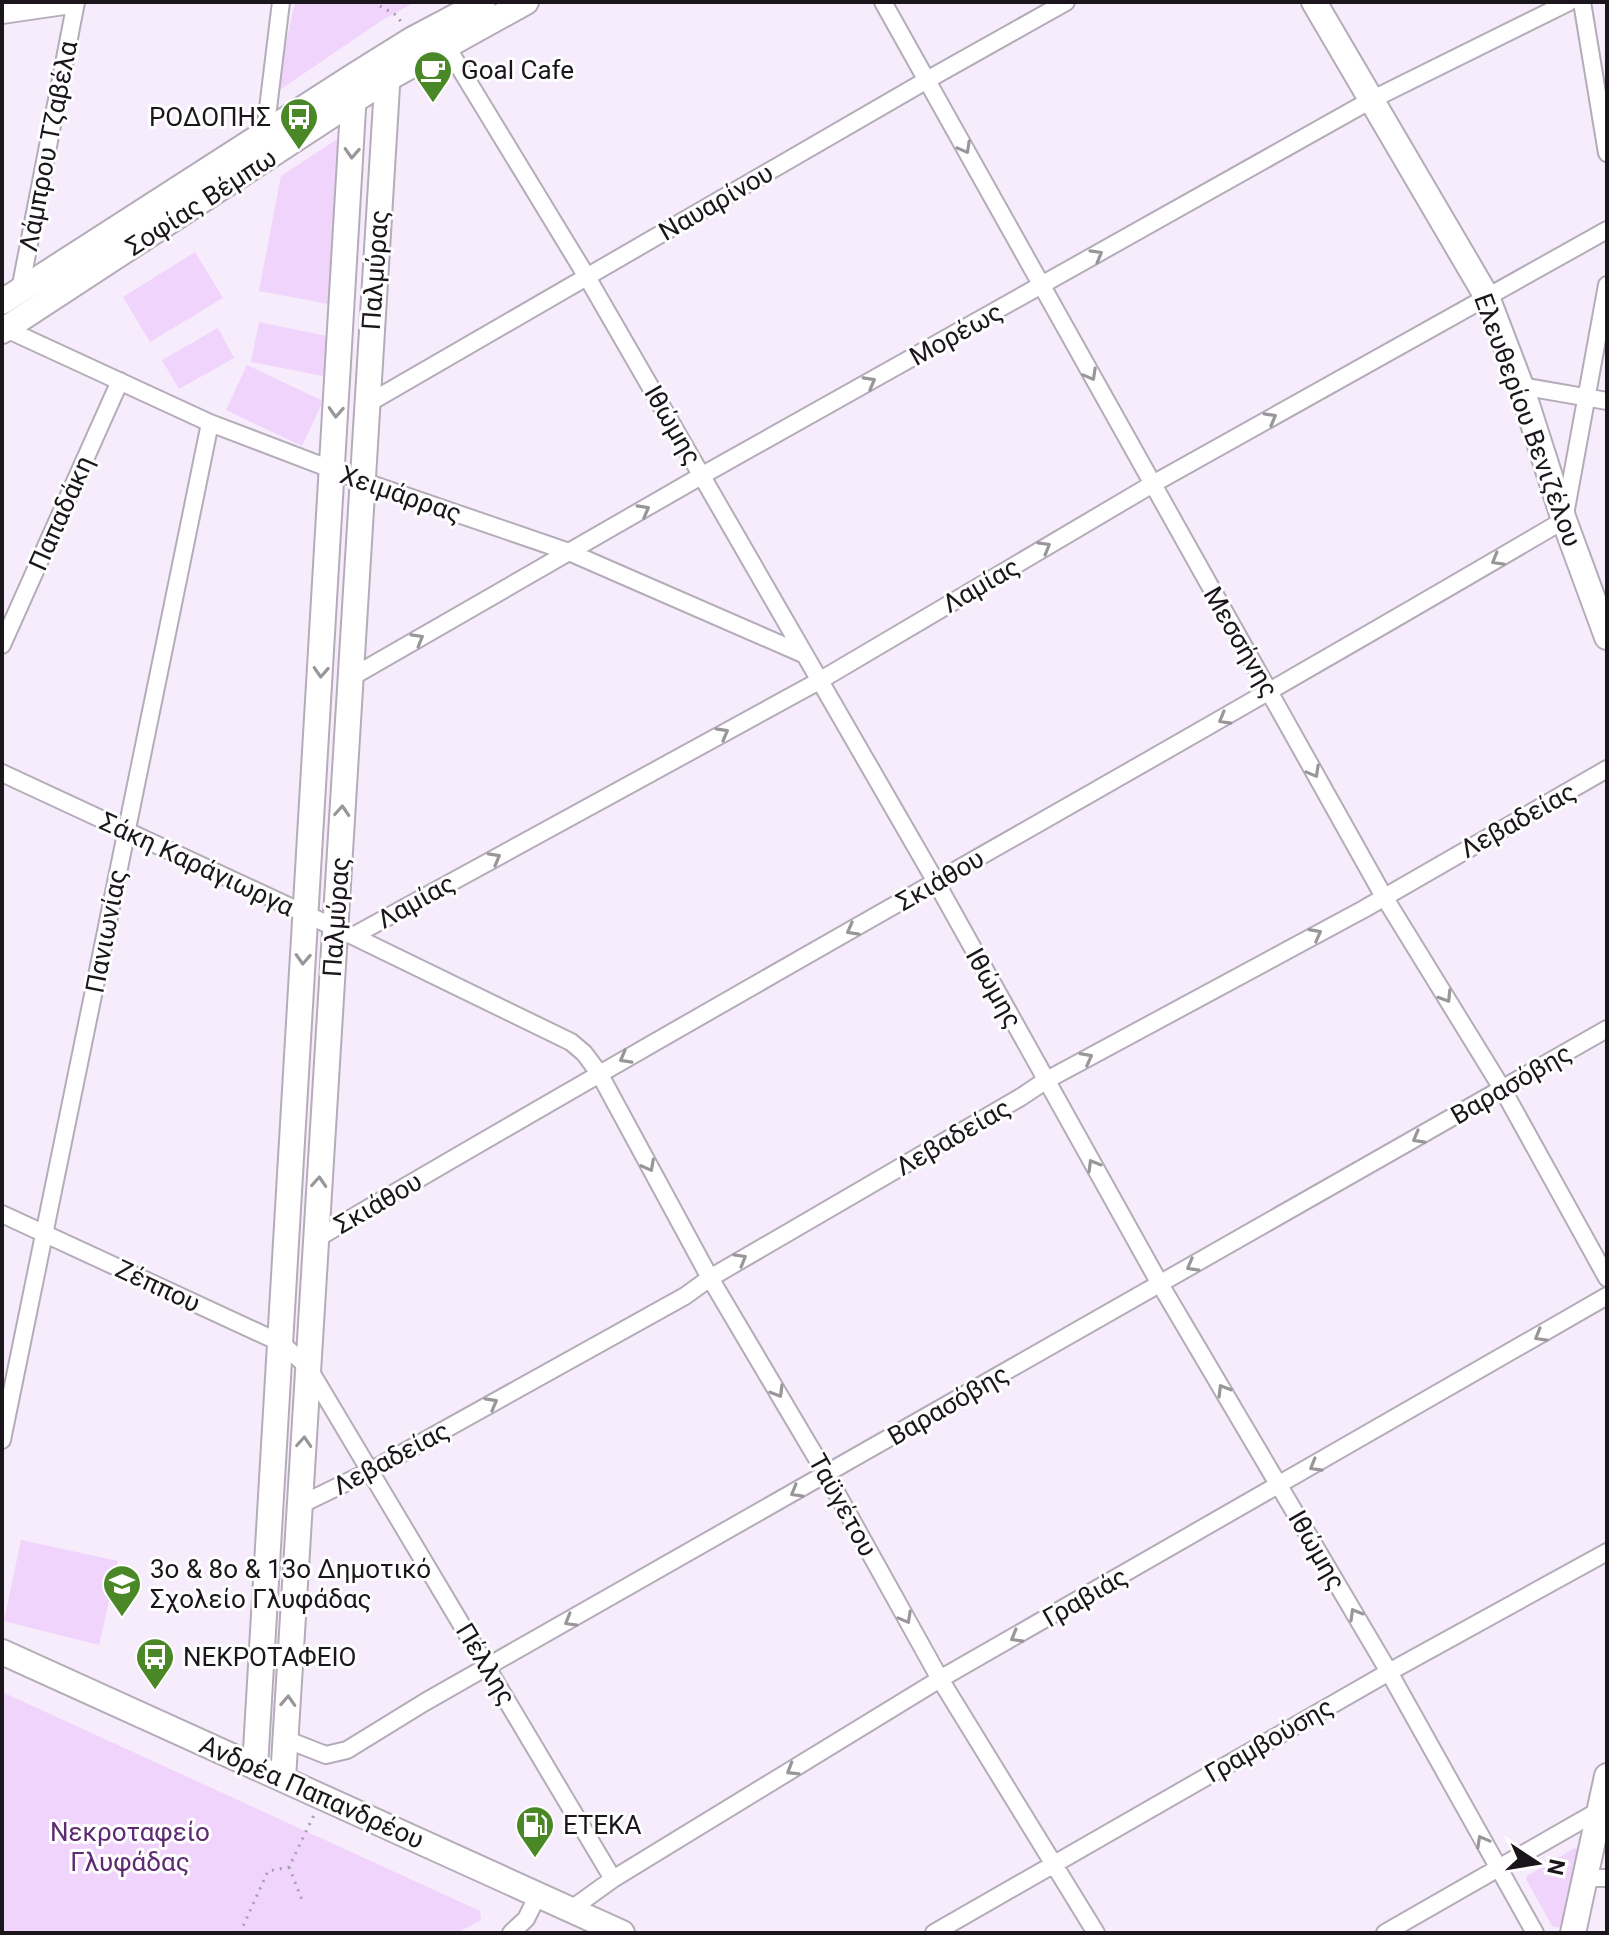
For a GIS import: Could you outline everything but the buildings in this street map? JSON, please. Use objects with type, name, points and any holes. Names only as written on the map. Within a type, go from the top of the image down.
[{"type":"main road","points":[[2,11],[64,2]]},
{"type":"main road","name":"Σοφίας Βέμπω","points":[[11,296],[355,75],[413,39],[483,2]]},
{"type":"main road","name":"Σοφίας Βέμπω","points":[[3,329],[387,79],[526,2]]},
{"type":"main road","name":"Ελευθερίου Βενιζέλου","points":[[1314,2],[1487,297],[1521,386],[1564,520],[1607,637]]},
{"type":"main road","name":"Παλμύρας","points":[[283,1779],[316,1239],[344,932],[350,678],[389,54]]},
{"type":"main road","name":"Παλμύρας","points":[[255,1767],[355,75]]},
{"type":"main road","name":"Ανδρέα Παπανδρέου","points":[[2,1652],[622,1933]]},
{"type":"main road","points":[[1573,1933],[1596,1878],[1600,1810],[1607,1776]]},
{"type":"street","name":"Λάμπρου Τζαβέλα","points":[[11,296],[76,2]]},
{"type":"street","points":[[265,133],[281,2]]},
{"type":"street","name":"Μεσσήνης","points":[[883,2],[1383,895],[1503,1090],[1607,1278]]},
{"type":"street","name":"Ναυαρίνου","points":[[367,404],[1066,2]]},
{"type":"street","name":"Μορέως","points":[[350,678],[701,476],[1371,100],[1569,2]]},
{"type":"street","points":[[1582,2],[1606,143]]},
{"type":"street","name":"Ιθώμης","points":[[447,47],[587,277],[936,882],[1160,1284],[1389,1672],[1535,1933]]},
{"type":"street","name":"Λαμίας","points":[[344,932],[819,681],[1151,485],[1607,230]]},
{"type":"street","points":[[1564,520],[1607,285]]},
{"type":"street","name":"Χειμάρρας","points":[[3,329],[210,423],[362,481],[569,552],[803,654]]},
{"type":"street","name":"Παπαδάκη","points":[[2,645],[120,381]]},
{"type":"street","points":[[1521,386],[1607,401]]},
{"type":"street","name":"Πανιωνίας","points":[[2,1440],[210,423]]},
{"type":"street","name":"Σκιάθου","points":[[316,1239],[599,1073],[1270,693],[1564,520]]},
{"type":"street","name":"Λεβαδείας","points":[[300,1505],[372,1470],[685,1296],[710,1278],[1045,1081],[1364,909],[1383,895],[1607,769]]},
{"type":"street","name":"Σάκη Καράγιωργα","points":[[2,773],[344,932],[571,1042],[599,1073]]},
{"type":"street","name":"Βαρασόβης","points":[[285,1739],[326,1755],[347,1750],[425,1702],[1607,1029]]},
{"type":"street","name":"Ταϋγέτου","points":[[599,1073],[710,1278],[826,1474],[940,1679],[1096,1933]]},
{"type":"street","name":"Ζέππου","points":[[2,1214],[281,1343],[308,1367]]},
{"type":"street","name":"Γραβιάς","points":[[570,1910],[613,1879],[940,1679],[1607,1296]]},
{"type":"street","name":"Πέλλης","points":[[308,1367],[613,1879]]},
{"type":"street","name":"Γραμβούσης","points":[[934,1933],[1389,1672],[1607,1552]]},
{"type":"street","points":[[1385,1933],[1600,1810]]},
{"type":"street","points":[[511,1933],[526,1919],[538,1895]]},
{"type":"path","points":[[373,2],[396,15],[413,39]]},
{"type":"path","points":[[302,1900],[289,1867],[322,1797]]},
{"type":"path","points":[[240,1933],[268,1871],[289,1867]]},
{"type":"green space","points":[[295,2],[415,2],[381,21],[275,93]]},
{"type":"green space","points":[[342,136],[334,305],[259,291],[281,176]]},
{"type":"green space","points":[[195,252],[223,298],[150,342],[123,297]]},
{"type":"green space","points":[[259,322],[331,337],[323,376],[251,362]]},
{"type":"green space","points":[[218,328],[234,358],[179,389],[162,360]]},
{"type":"green space","points":[[247,365],[323,401],[302,446],[226,410]]},
{"type":"green space","points":[[21,1540],[118,1561],[99,1645],[4,1621]]},
{"type":"green space","name":"Νεκροταφείο Γλυφάδας","points":[[2,1692],[480,1911],[481,1920],[457,1933],[2,1933]]},
{"type":"green space","points":[[1578,1849],[1561,1928],[1552,1926],[1526,1879]]},
{"type":"place","name":"Goal Cafe","points":[[433,104]]},
{"type":"place","name":"ΡΟΔΟΠΗΣ","points":[[299,151]]},
{"type":"place","name":"3ο & 8ο & 13ο Δημοτικό Σχολείο Γλυφάδας","points":[[122,1618]]},
{"type":"place","name":"ΝΕΚΡΟΤΑΦΕΙΟ","points":[[155,1691]]},
{"type":"place","name":"ΕΤΕΚΑ","points":[[535,1859]]}]
